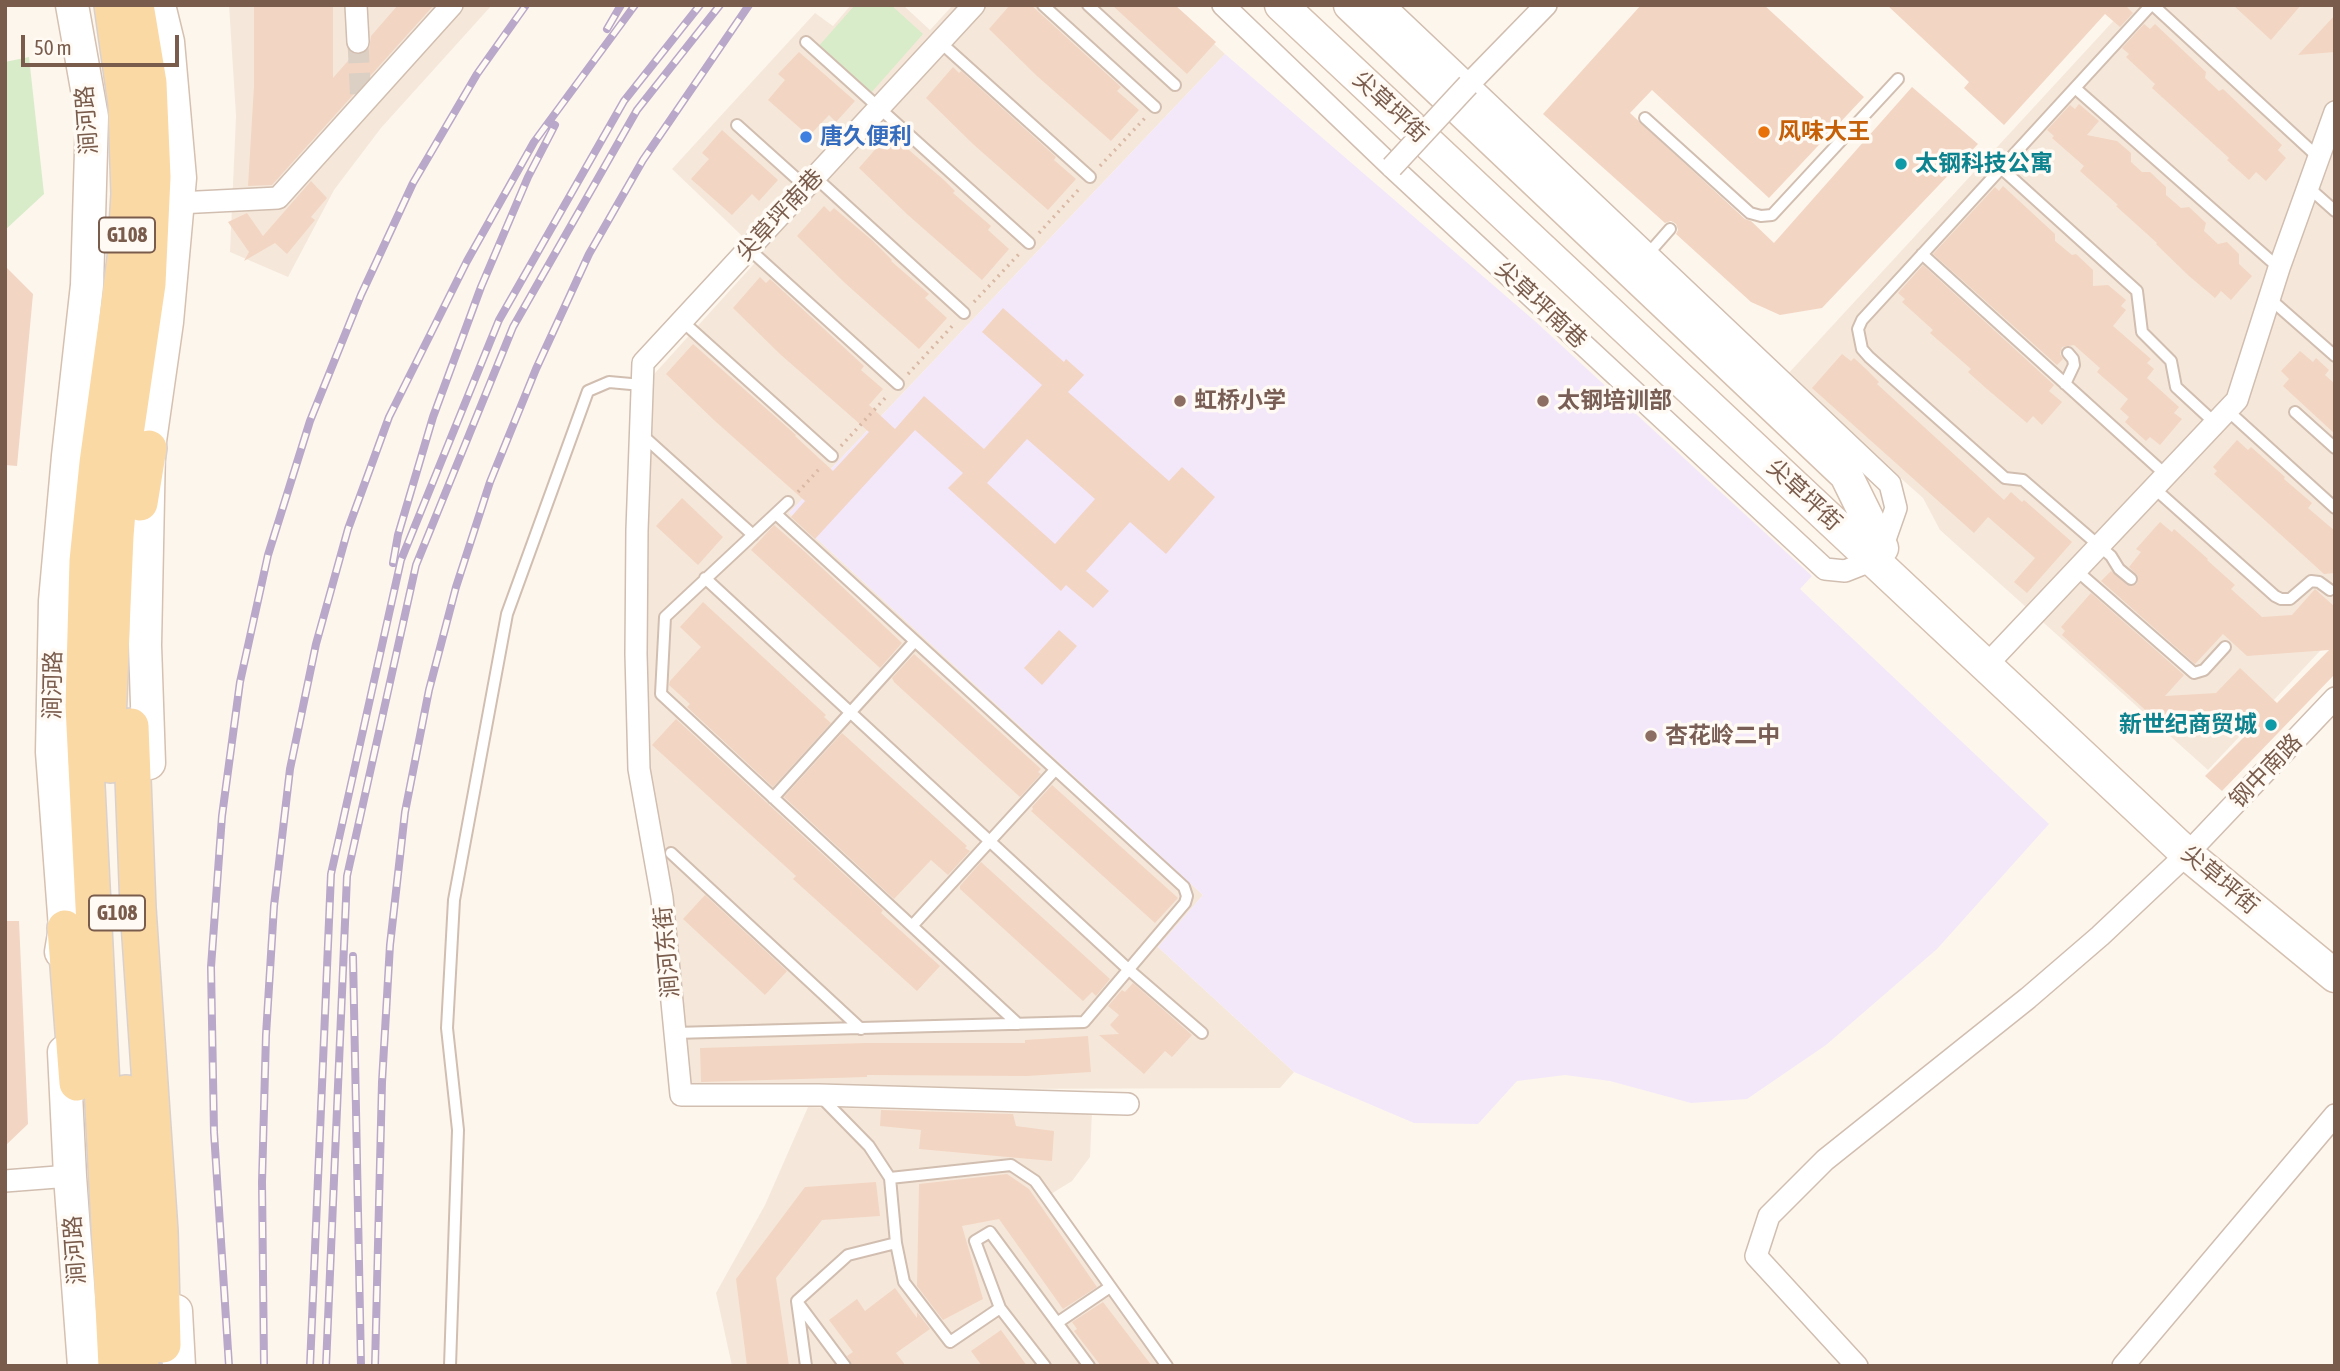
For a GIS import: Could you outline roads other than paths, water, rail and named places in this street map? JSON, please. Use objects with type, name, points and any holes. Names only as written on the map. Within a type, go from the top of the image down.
[{"type":"main road","name":"涧河路","points":[[72,5],[92,117],[88,285],[68,456],[55,601],[52,752],[65,928],[59,960],[70,1176],[84,1366]]},
{"type":"main road","name":"涧河路","points":[[112,5],[126,104],[129,194],[125,259],[97,463],[87,561],[83,706],[116,1366]]},
{"type":"main road","name":"G108","points":[[136,5],[149,83],[153,177],[148,284],[122,461],[108,722],[141,1366]]},
{"type":"main road","points":[[159,5],[169,56],[180,178],[167,322],[136,531],[131,596],[132,772],[138,908],[160,1231],[163,1366]]},
{"type":"main road","points":[[1255,5],[1798,517],[1878,554]]},
{"type":"main road","name":"尖草坪街","points":[[1281,5],[1878,554],[1996,655],[2192,849],[2335,953]]},
{"type":"main road","name":"尖草坪街","points":[[1304,5],[1878,554],[2192,849],[2335,976]]},
{"type":"main road","points":[[1350,5],[1846,475],[1878,554]]},
{"type":"main road","points":[[149,448],[145,659],[160,1033],[178,1366]]},
{"type":"main road","points":[[65,928],[96,1366]]},
{"type":"street","points":[[356,5],[358,42]]},
{"type":"street","points":[[178,203],[278,198],[452,5]]},
{"type":"street","name":"尖草坪南巷","points":[[643,363],[974,5]]},
{"type":"street","name":"尖草坪南巷","points":[[1223,5],[1392,167],[1825,569],[1845,570],[1878,554]]},
{"type":"street","points":[[1384,5],[1890,484],[1896,508],[1878,554]]},
{"type":"street","points":[[1392,167],[1546,5]]},
{"type":"street","points":[[1996,655],[2236,400],[2279,268],[2335,112]]},
{"type":"street","name":"涧河东街","points":[[643,363],[639,432],[636,654],[639,769],[662,898],[681,1095],[819,1095],[1128,1104]]},
{"type":"street","name":"钢中南路","points":[[1857,1366],[1756,1256],[1769,1216],[1825,1160],[2028,999],[2101,936],[2192,849],[2335,698]]},
{"type":"street","points":[[2123,1366],[2335,1115]]},
{"type":"street","points":[[5,1181],[70,1176]]},
{"type":"lane","points":[[1043,5],[1155,107]]},
{"type":"lane","points":[[1088,5],[1175,85]]},
{"type":"lane","points":[[2131,579],[2099,546],[2023,480],[2005,478],[1862,349],[1858,330],[1862,320],[2152,5],[2318,157]]},
{"type":"lane","points":[[806,42],[1029,243]]},
{"type":"lane","points":[[940,42],[1090,177]]},
{"type":"lane","points":[[1645,118],[1712,183],[1750,213],[1772,215],[1898,79]]},
{"type":"lane","points":[[2075,88],[2279,268]]},
{"type":"lane","points":[[737,125],[810,182],[964,313]]},
{"type":"lane","points":[[2001,168],[2137,291],[2142,332],[2171,361],[2175,387],[2221,416],[2335,508]]},
{"type":"lane","points":[[2307,187],[2335,211]]},
{"type":"lane","points":[[1648,254],[1671,229]]},
{"type":"lane","points":[[749,249],[898,384]]},
{"type":"lane","points":[[1922,254],[2065,384],[2275,596],[2290,599],[2311,581],[2319,582],[2330,590]]},
{"type":"lane","points":[[2269,298],[2335,356]]},
{"type":"lane","points":[[682,321],[832,456]]},
{"type":"lane","points":[[2065,384],[2074,365],[2068,353]]},
{"type":"lane","points":[[450,1366],[458,1130],[447,1028],[454,900],[507,614],[588,391],[609,382],[642,385]]},
{"type":"lane","points":[[2295,412],[2335,448]]},
{"type":"lane","points":[[639,432],[753,535]]},
{"type":"lane","points":[[788,502],[664,617],[661,694],[1018,1024]]},
{"type":"lane","points":[[674,1033],[1084,1022],[1185,902],[1184,887],[776,514]]},
{"type":"lane","points":[[2076,570],[2194,673],[2204,670],[2225,647]]},
{"type":"lane","points":[[705,578],[1128,969],[1202,1033]]},
{"type":"lane","points":[[773,798],[915,642]]},
{"type":"lane","points":[[912,926],[1055,770]]},
{"type":"lane","points":[[671,853],[861,1029]]},
{"type":"lane","points":[[819,1095],[869,1146],[890,1178],[896,1244],[904,1282],[950,1342],[1000,1308]]},
{"type":"lane","points":[[890,1178],[1011,1165],[1035,1181],[1167,1366]]},
{"type":"lane","points":[[1045,1366],[1000,1308],[975,1241],[990,1232],[1089,1366]]},
{"type":"lane","points":[[796,1301],[848,1255],[896,1244]]},
{"type":"lane","points":[[1057,1323],[1110,1287]]},
{"type":"lane","points":[[796,1301],[806,1366]]},
{"type":"lane","points":[[796,1301],[845,1366]]},
{"type":"tunnel","points":[[358,42],[361,106]]},
{"type":"railway","points":[[229,1366],[214,1132],[211,967],[222,816],[240,682],[268,555],[310,421],[361,295],[413,183],[477,74],[526,5]]},
{"type":"railway","points":[[607,29],[621,5]]},
{"type":"railway","points":[[264,1366],[262,1182],[266,1035],[274,906],[290,769],[316,644],[348,529],[389,417],[467,261],[534,142],[635,5]]},
{"type":"railway","points":[[310,1366],[331,874],[401,560],[499,320],[624,101],[700,5]]},
{"type":"railway","points":[[326,1366],[347,876],[416,565],[513,327],[637,110],[720,5]]},
{"type":"railway","points":[[375,1366],[382,1082],[390,945],[405,812],[429,690],[456,587],[490,482],[536,369],[589,254],[643,160],[749,5]]},
{"type":"railway","points":[[393,563],[398,535],[433,417],[481,287],[528,177],[555,125]]},
{"type":"railway","points":[[353,956],[361,1366]]},
{"type":"place","name":"风味大王","points":[[1764,132]]},
{"type":"place","name":"唐久便利","points":[[806,137]]},
{"type":"place","name":"太钢科技公寓","points":[[1901,164]]},
{"type":"place","name":"虹桥小学","points":[[1180,401]]},
{"type":"place","name":"太钢培训部","points":[[1543,401]]},
{"type":"place","name":"新世纪商贸城","points":[[2271,725]]},
{"type":"place","name":"杏花岭二中","points":[[1651,736]]}]
